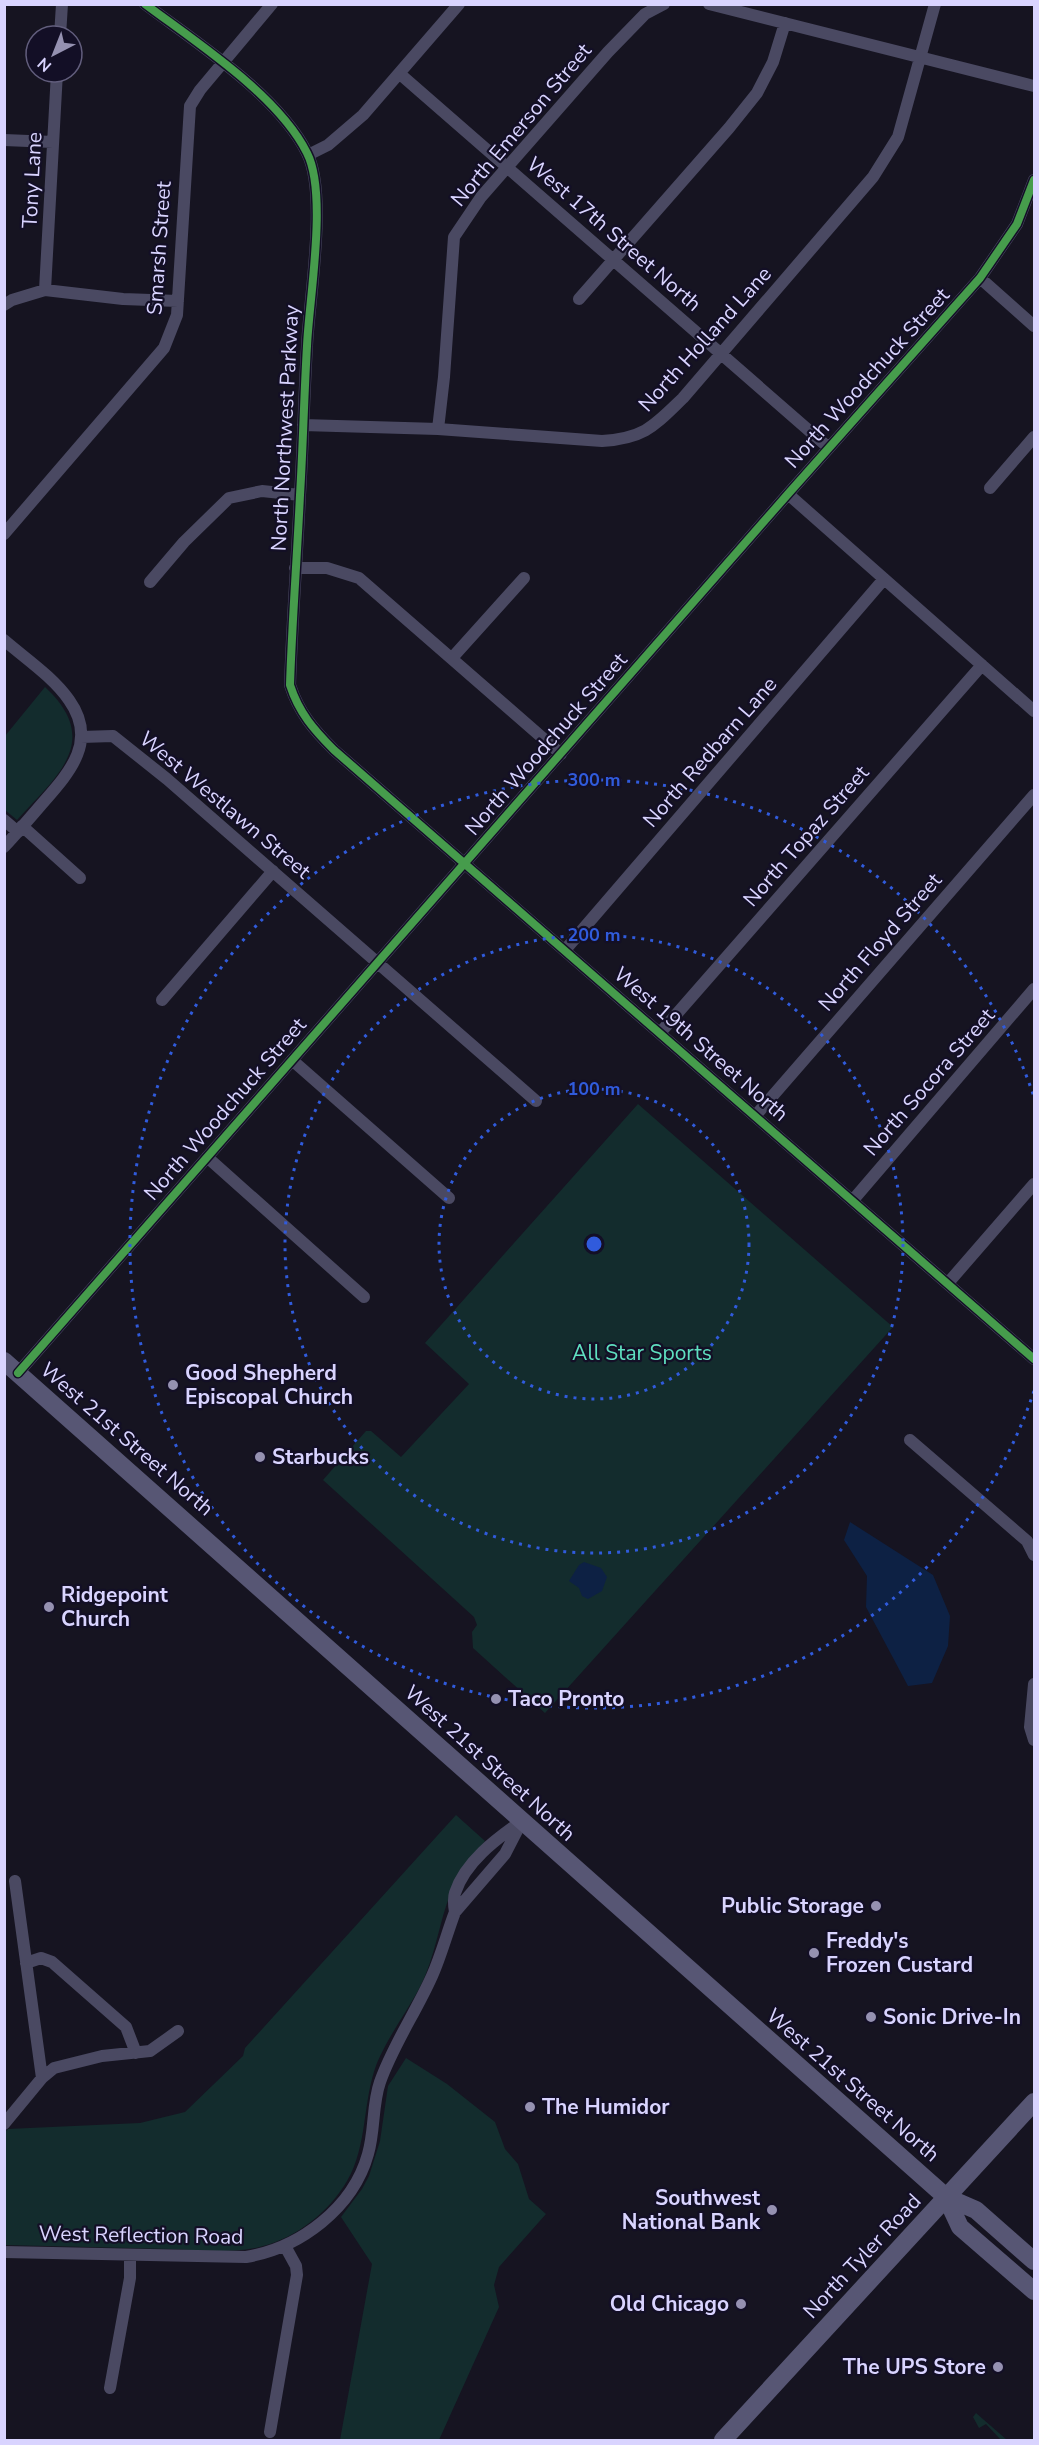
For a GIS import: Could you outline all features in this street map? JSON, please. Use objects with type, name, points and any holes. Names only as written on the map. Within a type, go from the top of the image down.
[{"type":"main road","name":"West 21st Street North","points":[[4,1360],[946,2197],[976,2210],[1035,2261]]},
{"type":"main road","name":"North Tyler Road","points":[[723,2440],[1035,2102]]},
{"type":"main road","name":"West 21st Street North","points":[[946,2197],[960,2227],[1035,2291]]},
{"type":"street","points":[[61,24],[62,4]]},
{"type":"street","points":[[145,4],[223,62],[278,114],[294,132],[308,155],[328,145],[363,116],[459,4]]},
{"type":"street","name":"Smarsh Street","points":[[4,534],[164,348],[177,315],[190,106],[200,90],[272,4]]},
{"type":"street","points":[[709,4],[1035,86]]},
{"type":"street","name":"North Holland Lane","points":[[303,424],[438,429],[602,441],[623,439],[651,428],[683,398],[873,177],[898,137],[922,58],[935,4]]},
{"type":"street","name":"North Emerson Street","points":[[438,429],[454,237],[481,197],[608,52],[645,14],[660,6]]},
{"type":"street","points":[[579,299],[757,93],[773,62],[785,23]]},
{"type":"street","name":"West 17th Street North","points":[[399,74],[829,448]]},
{"type":"street","name":"Tony Lane","points":[[45,290],[56,84]]},
{"type":"street","points":[[4,140],[53,142]]},
{"type":"street","name":"North Northwest Parkway","points":[[296,704],[290,685],[317,198],[308,155]]},
{"type":"street","name":"North Woodchuck Street","points":[[18,1373],[980,278],[1017,224],[1035,180]]},
{"type":"street","points":[[980,278],[1035,326]]},
{"type":"street","points":[[4,305],[12,300],[45,290],[123,299],[178,301]]},
{"type":"street","points":[[990,488],[1035,437]]},
{"type":"street","points":[[150,582],[184,542],[229,498],[262,491],[300,495]]},
{"type":"street","points":[[788,494],[1035,711]]},
{"type":"street","points":[[295,568],[327,568],[359,578],[561,754]]},
{"type":"street","points":[[452,658],[524,578]]},
{"type":"street","name":"North Redbarn Lane","points":[[565,950],[884,579]]},
{"type":"street","points":[[4,640],[69,699],[80,723],[81,737],[78,757],[70,772],[4,847]]},
{"type":"street","name":"North Topaz Street","points":[[660,1032],[982,664]]},
{"type":"street","name":"West 19th Street North","points":[[296,704],[314,730],[334,750],[1035,1359]]},
{"type":"street","name":"West Westlawn Street","points":[[81,737],[113,736],[167,778],[536,1101]]},
{"type":"street","name":"North Floyd Street","points":[[756,1115],[1035,795]]},
{"type":"street","points":[[4,820],[20,829],[80,878]]},
{"type":"street","points":[[162,1000],[273,871]]},
{"type":"street","name":"North Socora Street","points":[[853,1200],[1035,989]]},
{"type":"street","points":[[292,1060],[449,1198]]},
{"type":"street","points":[[207,1157],[364,1297]]},
{"type":"street","points":[[948,1283],[1035,1184]]},
{"type":"street","points":[[909,1440],[1027,1541],[1035,1555]]},
{"type":"street","points":[[1035,1684],[1030,1727],[1035,1740]]},
{"type":"street","name":"West Reflection Road","points":[[455,1912],[454,1895],[471,1866],[493,1842],[522,1821]]},
{"type":"street","name":"West Reflection Road","points":[[4,2252],[246,2258],[285,2246],[315,2228],[350,2191],[361,2172],[369,2152],[375,2100],[380,2082],[398,2040],[433,1975],[455,1912],[505,1854],[522,1821]]},
{"type":"street","points":[[15,1881],[42,2078]]},
{"type":"street","points":[[26,1963],[41,1958],[52,1962],[126,2027],[136,2053]]},
{"type":"street","points":[[4,2124],[42,2078],[54,2068],[102,2056],[150,2051],[178,2031]]},
{"type":"street","points":[[270,2432],[297,2276],[296,2266],[285,2246]]},
{"type":"street","points":[[110,2388],[130,2278],[130,2255]]},
{"type":"green space","points":[[45,687],[62,706],[71,724],[72,741],[68,757],[59,773],[17,820],[5,810],[5,736]]},
{"type":"green space","name":"All Star Sports","points":[[638,1104],[893,1327],[545,1713],[473,1648],[472,1632],[477,1625],[474,1617],[323,1480],[366,1431],[371,1431],[401,1457],[469,1384],[425,1343]]},
{"type":"green space","points":[[456,1815],[485,1841],[456,1881],[425,1976],[377,2063],[354,2167],[340,2192],[321,2213],[300,2230],[276,2242],[242,2250],[5,2245],[4,2133],[8,2129],[140,2123],[185,2112],[243,2056],[245,2048]]},
{"type":"green space","points":[[406,2058],[447,2084],[495,2122],[505,2149],[518,2164],[529,2199],[546,2214],[499,2267],[494,2285],[499,2307],[439,2440],[340,2440],[372,2264],[341,2217],[369,2176],[380,2141],[388,2086]]},
{"type":"green space","points":[[976,2413],[1007,2440],[1001,2440],[986,2424],[979,2428],[973,2417]]},
{"type":"water","points":[[850,1522],[933,1575],[950,1616],[948,1646],[932,1683],[908,1686],[866,1607],[867,1576],[844,1540]]},
{"type":"water","points":[[584,1562],[601,1568],[607,1577],[602,1591],[588,1599],[582,1596],[579,1588],[569,1581],[579,1565]]},
{"type":"cycle path","points":[[145,4],[235,71],[257,91],[294,132],[307,153],[313,171],[316,194],[316,247],[307,346],[290,685],[303,713],[334,750],[1034,1359]]},
{"type":"cycle path","points":[[18,1373],[980,278],[1017,224],[1034,180]]},
{"type":"place","name":"Good Shepherd Episcopal Church","points":[[173,1385]]},
{"type":"place","name":"Starbucks","points":[[260,1457]]},
{"type":"place","name":"Ridgepoint Church","points":[[49,1607]]},
{"type":"place","name":"Taco Pronto","points":[[496,1699]]},
{"type":"place","name":"Public Storage","points":[[876,1906]]},
{"type":"place","name":"Freddy's Frozen Custard","points":[[814,1953]]},
{"type":"place","name":"Sonic Drive-In","points":[[871,2017]]},
{"type":"place","name":"The Humidor","points":[[530,2107]]},
{"type":"place","name":"Southwest National Bank","points":[[772,2210]]},
{"type":"place","name":"Old Chicago","points":[[741,2304]]},
{"type":"place","name":"The UPS Store","points":[[998,2367]]}]
